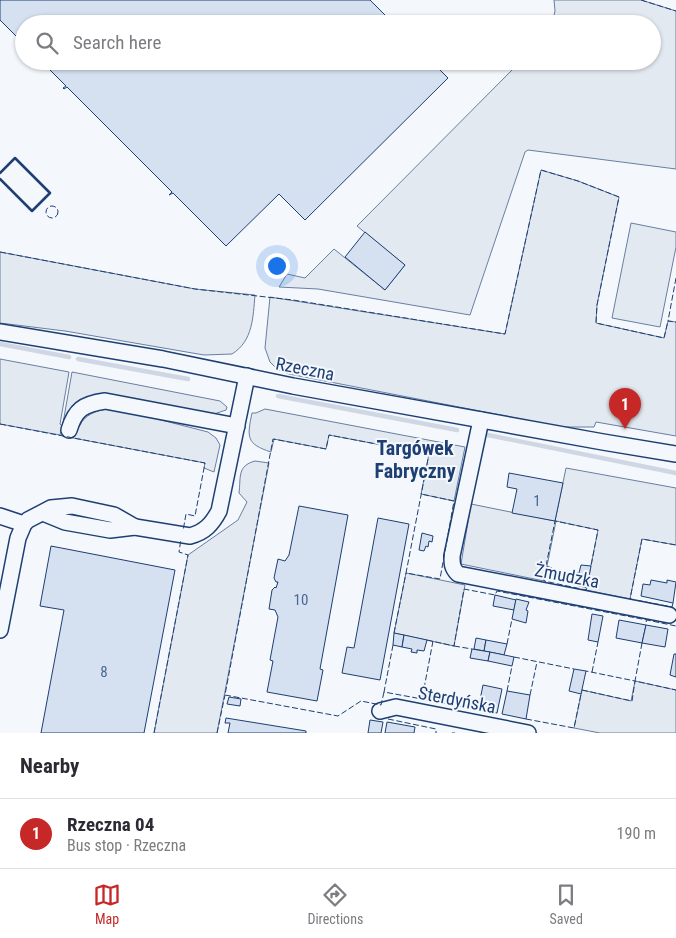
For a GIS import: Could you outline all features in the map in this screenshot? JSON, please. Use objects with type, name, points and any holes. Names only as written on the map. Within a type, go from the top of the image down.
[{"type":"street","name":"Rzeczna","points":[[0,332],[163,359],[293,386],[676,454]]},
{"type":"street","points":[[0,630],[18,538],[24,524],[33,517],[43,513],[65,522],[110,530],[135,527],[190,536],[206,529],[219,511],[247,376]]},
{"type":"street","points":[[69,430],[73,417],[79,410],[96,402],[105,401],[237,426]]},
{"type":"street","name":"Żmudzka","points":[[481,420],[452,556],[453,567],[458,574],[669,615]]},
{"type":"street","name":"Rzeczna","points":[[603,442],[676,461]]},
{"type":"street","points":[[0,516],[24,524]]},
{"type":"street","name":"Sterdyńska","points":[[380,711],[396,707],[528,733]]},
{"type":"shaded area","points":[[554,0],[641,0],[676,11],[676,169],[528,150],[525,152],[470,315],[318,289],[279,287],[287,274],[305,278],[334,249],[385,290],[405,265],[357,226],[512,70],[661,70],[661,15],[554,15]]},
{"type":"shaded area","points":[[541,170],[578,181],[619,197],[597,305],[596,323],[664,338],[668,321],[676,322],[676,436],[596,422],[594,427],[562,427],[289,374],[279,371],[270,362],[265,348],[270,297],[505,334]]},
{"type":"shaded area","points":[[631,223],[676,232],[676,247],[660,327],[612,318]]},
{"type":"shaded area","points":[[0,252],[195,289],[255,295],[251,328],[239,349],[232,354],[204,355],[65,331],[0,323]]},
{"type":"shaded area","points":[[0,359],[69,372],[60,424],[62,426],[60,435],[0,424]]},
{"type":"shaded area","points":[[72,372],[220,401],[227,407],[226,410],[214,414],[97,394],[76,404],[68,413],[63,423]]},
{"type":"shaded area","points":[[107,409],[126,411],[208,432],[216,438],[220,445],[214,472],[204,468],[205,463],[73,438],[85,418]]},
{"type":"shaded area","points":[[265,409],[465,447],[454,501],[421,494],[429,454],[329,435],[326,449],[274,439],[271,452],[263,449],[257,446],[250,438],[249,428],[252,413]]},
{"type":"shaded area","points":[[255,461],[269,463],[217,733],[154,733],[188,555],[238,520],[247,502],[239,493],[241,473],[245,466]]},
{"type":"shaded area","points":[[566,468],[676,488],[676,545],[642,539],[630,599],[586,590],[598,530],[556,521],[544,581],[461,564],[471,504],[555,521]]},
{"type":"shaded area","points":[[406,573],[465,585],[454,646],[394,633]]},
{"type":"shaded area","points":[[635,681],[676,690],[676,733],[600,733],[574,728],[582,690],[631,701]]},
{"type":"building","points":[[0,0],[370,0],[385,15],[15,15],[15,35],[0,20]]},
{"type":"building","points":[[50,70],[440,70],[448,78],[305,220],[279,194],[226,246],[173,193],[169,195],[172,192],[67,87],[63,88],[66,86]]},
{"type":"building","points":[[365,232],[405,265],[385,290],[345,257]]},
{"type":"building","points":[[509,473],[563,483],[555,521],[512,513],[517,489],[507,487]]},
{"type":"building","points":[[299,506],[348,515],[320,669],[323,670],[317,701],[267,692],[273,661],[270,660],[278,617],[275,610],[269,609],[272,590],[276,588],[278,582],[274,578],[278,559],[285,561],[289,555]]},
{"type":"building","points":[[378,518],[409,524],[380,680],[342,673],[347,647],[354,648]]},
{"type":"building","points":[[422,533],[433,536],[432,542],[429,541],[428,547],[426,546],[424,551],[419,550]]},
{"type":"building","points":[[51,546],[175,570],[144,733],[41,733],[64,610],[40,606]]},
{"type":"building","points":[[581,565],[591,566],[587,588],[576,585],[578,577],[576,573],[579,573]]},
{"type":"building","points":[[546,566],[552,568],[550,579],[544,577]]},
{"type":"building","points":[[651,580],[667,583],[667,580],[676,582],[673,603],[641,596],[643,584],[650,585]]},
{"type":"building","points":[[495,595],[516,600],[514,610],[493,606]]},
{"type":"building","points":[[516,599],[529,602],[526,610],[528,611],[526,623],[512,619]]},
{"type":"building","points":[[592,614],[603,616],[598,642],[588,640]]},
{"type":"building","points":[[619,620],[646,625],[642,643],[616,638]]},
{"type":"building","points":[[646,625],[668,629],[665,647],[642,643]]},
{"type":"building","points":[[394,633],[404,635],[402,647],[393,645]]},
{"type":"building","points":[[404,635],[427,640],[424,651],[417,650],[417,653],[411,652],[412,649],[402,647]]},
{"type":"building","points":[[476,638],[486,640],[484,651],[474,649]]},
{"type":"building","points":[[486,640],[507,644],[504,655],[484,651]]},
{"type":"building","points":[[472,649],[490,652],[488,661],[470,658]]},
{"type":"building","points":[[490,652],[514,657],[512,666],[488,661]]},
{"type":"building","points":[[674,654],[676,654],[676,677],[670,675]]},
{"type":"building","points":[[574,669],[586,671],[581,694],[569,691]]},
{"type":"building","points":[[483,685],[502,689],[497,713],[478,710]]},
{"type":"building","points":[[507,691],[530,695],[526,719],[502,714]]},
{"type":"building","points":[[229,697],[241,699],[240,706],[227,704]]},
{"type":"building","points":[[226,718],[306,731],[306,733],[228,733],[230,723],[225,723]]},
{"type":"building","points":[[370,720],[383,722],[381,733],[368,733]]},
{"type":"building","points":[[387,722],[415,727],[414,733],[385,733]]},
{"type":"waterway","points":[[0,344],[69,357]]},
{"type":"waterway","points":[[78,359],[188,379]]},
{"type":"waterway","points":[[278,396],[457,430]]},
{"type":"waterway","points":[[488,435],[676,473]]},
{"type":"fence","points":[[641,0],[676,11]]},
{"type":"fence","points":[[0,252],[195,289],[293,300],[505,334],[541,170],[578,181],[619,197],[597,305],[596,323],[664,338],[668,321]]},
{"type":"fence","points":[[50,206],[54,206],[58,212],[54,218],[50,218],[46,214],[46,210],[50,206]]},
{"type":"fence","points":[[676,278],[668,321],[676,322]]},
{"type":"fence","points":[[0,424],[205,463],[195,516],[186,514],[183,531]]},
{"type":"fence","points":[[384,692],[381,705],[361,701],[338,716],[225,695],[273,439],[326,449],[329,435],[429,454],[406,573],[440,579],[454,501],[421,494]]},
{"type":"fence","points":[[546,566],[555,521],[598,530],[591,566]]},
{"type":"fence","points":[[154,733],[188,555],[179,552],[181,539]]},
{"type":"fence","points":[[673,603],[672,607],[630,599],[642,539],[676,545]]},
{"type":"fence","points":[[394,633],[406,573]]},
{"type":"fence","points":[[544,577],[544,581],[586,590],[587,588]]},
{"type":"fence","points":[[427,640],[454,646],[464,589],[495,595],[497,591],[647,620]]},
{"type":"fence","points":[[507,644],[512,619]]},
{"type":"fence","points":[[646,622],[647,620],[676,626]]},
{"type":"fence","points":[[433,641],[422,699],[478,710]]},
{"type":"fence","points":[[592,672],[598,642]]},
{"type":"fence","points":[[642,643],[635,681],[676,690]]},
{"type":"fence","points":[[393,645],[384,692],[422,699]]},
{"type":"fence","points":[[454,646],[472,649]]},
{"type":"fence","points":[[514,657],[574,669]]},
{"type":"fence","points":[[530,695],[537,662]]},
{"type":"fence","points":[[507,691],[512,666]]},
{"type":"fence","points":[[582,690],[632,701],[635,681],[586,671]]},
{"type":"fence","points":[[526,719],[574,728],[581,694]]},
{"type":"fence","points":[[217,733],[225,695]]},
{"type":"fence","points":[[388,719],[436,729],[436,733]]},
{"type":"wall","points":[[0,173],[15,158],[50,193],[32,211],[0,179]]},
{"type":"place","name":"Rzeczna 04","points":[[625,429]]},
{"type":"district","name":"Targówek Fabryczny","points":[[415,460]]}]
